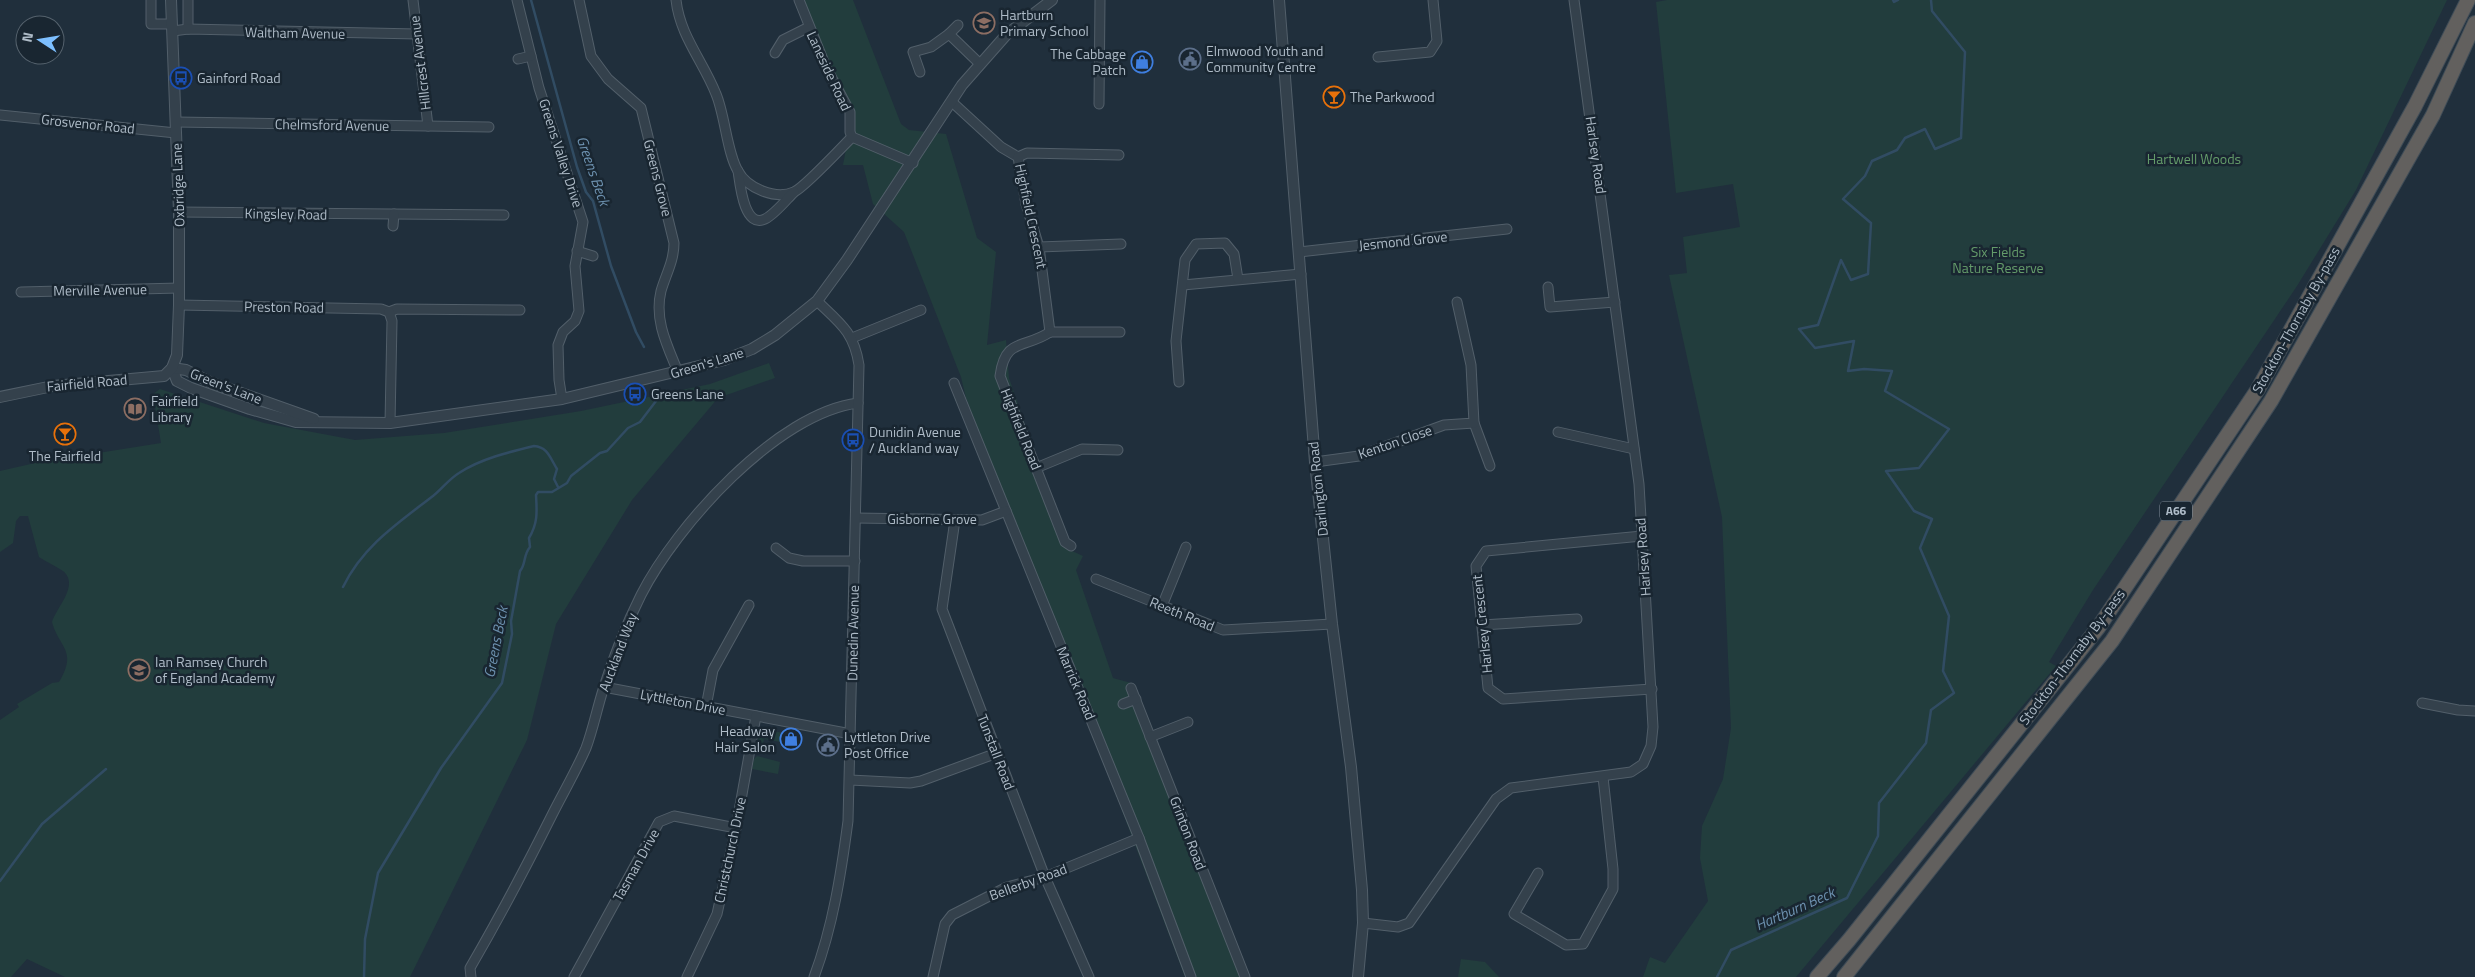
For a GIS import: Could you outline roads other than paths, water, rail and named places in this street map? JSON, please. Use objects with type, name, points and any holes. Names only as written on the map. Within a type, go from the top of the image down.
[{"type":"highway","name":"Stockton-Thornaby By-pass","points":[[1817,977],[1849,940],[2098,628],[2258,389],[2415,106],[2468,0]]},
{"type":"highway","name":"Stockton-Thornaby By-pass","points":[[1844,977],[2123,624],[2271,401],[2433,115],[2475,23]]},
{"type":"street","points":[[151,0],[151,24],[172,28]]},
{"type":"street","name":"Oxbridge Lane","points":[[171,0],[180,288],[177,355],[172,368]]},
{"type":"street","points":[[188,0],[188,29]]},
{"type":"street","name":"Hillcrest Avenue","points":[[412,0],[428,126]]},
{"type":"street","name":"Greens Valley Drive","points":[[518,0],[539,88],[580,212],[583,231],[577,250],[575,266],[579,311],[575,321],[563,332],[558,345],[559,380],[562,399]]},
{"type":"street","name":"Greens Grove","points":[[579,0],[591,56],[608,79],[641,108],[640,120],[674,243],[674,259],[661,292],[659,316],[661,331],[678,372]]},
{"type":"street","points":[[676,0],[682,28],[717,95],[747,211],[751,217],[758,220],[766,219],[852,137],[913,163]]},
{"type":"street","name":"Laneside Road","points":[[799,0],[809,27],[850,112],[850,132],[852,137]]},
{"type":"street","name":"Green's Lane","points":[[172,368],[186,370],[210,382],[320,422],[390,423],[507,409],[562,399],[724,360],[752,349],[775,335],[817,301],[913,163],[952,102],[980,64],[1007,34],[1051,0]]},
{"type":"street","points":[[1099,104],[1100,0]]},
{"type":"street","name":"Darlington Road","points":[[1279,0],[1315,462],[1332,624],[1351,767],[1362,890],[1363,923],[1358,977]]},
{"type":"street","points":[[1378,57],[1430,52],[1437,41],[1433,0]]},
{"type":"street","name":"Harlsey Road","points":[[1363,923],[1398,927],[1409,923],[1496,799],[1510,788],[1632,772],[1643,764],[1651,746],[1652,688],[1634,449],[1574,0]]},
{"type":"street","points":[[920,72],[913,52],[931,47],[958,26]]},
{"type":"street","points":[[775,53],[783,40],[809,27]]},
{"type":"street","name":"Waltham Avenue","points":[[172,28],[417,34]]},
{"type":"street","points":[[948,34],[980,64]]},
{"type":"street","points":[[518,59],[531,56]]},
{"type":"street","name":"Highfield Crescent","points":[[952,102],[1001,147],[1018,157],[1026,204],[1039,247],[1050,332]]},
{"type":"street","name":"Grosvenor Road","points":[[0,115],[176,133]]},
{"type":"street","name":"Chelmsford Avenue","points":[[176,122],[489,127]]},
{"type":"street","points":[[1018,157],[1027,153],[1119,155]]},
{"type":"street","points":[[737,170],[749,184],[763,192],[774,194],[794,192]]},
{"type":"street","name":"Kingsley Road","points":[[179,212],[504,215]]},
{"type":"street","points":[[393,226],[394,214]]},
{"type":"street","name":"Jesmond Grove","points":[[1299,252],[1508,229]]},
{"type":"street","points":[[1179,382],[1176,341],[1185,260],[1196,244],[1225,243],[1234,254],[1238,279]]},
{"type":"street","points":[[1039,247],[1121,244]]},
{"type":"street","points":[[577,250],[593,256]]},
{"type":"street","points":[[1183,285],[1301,274]]},
{"type":"street","points":[[1548,287],[1550,307],[1615,302]]},
{"type":"street","name":"Merville Avenue","points":[[21,292],[180,288]]},
{"type":"street","name":"Dunedin Avenue","points":[[814,977],[830,925],[842,871],[848,821],[859,365],[852,338],[839,320],[817,301]]},
{"type":"street","points":[[1457,302],[1471,365],[1474,423],[1490,466]]},
{"type":"street","name":"Preston Road","points":[[179,305],[381,309],[389,312],[397,309],[520,310]]},
{"type":"street","points":[[852,338],[921,310]]},
{"type":"street","points":[[389,312],[392,321],[390,423]]},
{"type":"street","points":[[1050,332],[1120,332]]},
{"type":"street","name":"Highfield Road","points":[[1050,332],[1013,347],[1002,360],[1000,376],[1065,542],[1071,546]]},
{"type":"street","name":"Fairfield Road","points":[[0,397],[53,386],[164,376],[172,368]]},
{"type":"street","name":"Marrick Road","points":[[958,387],[1006,511],[1139,838],[1191,977]]},
{"type":"street","name":"Auckland Way","points":[[471,977],[470,968],[506,905],[586,748],[604,687],[641,595],[670,550],[703,505],[740,469],[797,427],[841,405],[858,403]]},
{"type":"street","name":"Kenton Close","points":[[1315,462],[1359,456],[1444,425],[1474,423]]},
{"type":"street","points":[[1558,432],[1634,449]]},
{"type":"street","points":[[1036,468],[1082,449],[1118,450]]},
{"type":"street","name":"Gisborne Grove","points":[[856,518],[982,520],[1006,511]]},
{"type":"street","name":"Tunstall Road","points":[[955,520],[942,609],[1045,877],[1089,977]]},
{"type":"street","name":"Harlsey Crescent","points":[[1642,536],[1486,551],[1476,566],[1488,688],[1503,700],[1652,688]]},
{"type":"street","points":[[1162,606],[1186,547]]},
{"type":"street","points":[[776,548],[789,558],[855,561]]},
{"type":"street","name":"Reeth Road","points":[[1096,579],[1223,630],[1332,624]]},
{"type":"street","points":[[706,707],[713,670],[749,605]]},
{"type":"street","points":[[1482,625],[1577,618]]},
{"type":"street","name":"Lyttleton Drive","points":[[604,687],[851,734]]},
{"type":"street","name":"Grinton Road","points":[[1131,688],[1245,977]]},
{"type":"street","points":[[1123,704],[1136,699]]},
{"type":"street","points":[[2422,703],[2458,710],[2475,711]]},
{"type":"street","name":"Christchurch Drive","points":[[687,977],[717,914],[736,828],[756,716]]},
{"type":"street","points":[[1150,737],[1188,722]]},
{"type":"street","points":[[850,780],[921,782],[996,753]]},
{"type":"street","points":[[1538,873],[1514,914],[1566,945],[1583,944],[1613,889],[1613,869],[1603,777]]},
{"type":"street","name":"Tasman Drive","points":[[574,977],[659,822],[674,816],[736,828]]},
{"type":"street","name":"Bellerby Road","points":[[934,977],[945,924],[952,915],[1007,887],[1045,877],[1139,838]]},
{"type":"waterway","name":"Greens Beck","points":[[531,0],[577,167],[586,192],[593,201],[611,266],[636,332],[644,347]]},
{"type":"waterway","name":"Hartburn Beck","points":[[1893,0],[1894,2],[1898,0]]},
{"type":"waterway","name":"Hartburn Beck","points":[[1717,977],[1731,950],[1847,898],[1878,836],[1879,803],[1926,743],[1931,710],[1954,693],[1943,671],[1949,616],[1920,548],[1932,519],[1914,511],[1886,471],[1919,468],[1949,429],[1885,391],[1892,371],[1864,369],[1848,371],[1854,341],[1815,348],[1799,329],[1818,325],[1841,260],[1851,280],[1868,274],[1871,223],[1843,199],[1865,176],[1872,161],[1897,150],[1905,138],[1925,129],[1935,149],[1961,138],[1965,52],[1932,11],[1931,0]]},
{"type":"waterway","name":"Greens Beck","points":[[364,977],[365,939],[378,873],[441,768],[502,683],[512,634],[511,621],[520,571],[530,547],[529,538],[537,512],[536,495],[538,492],[552,492],[567,483],[571,476],[600,453],[607,451],[628,428],[640,422],[656,401]]},
{"type":"waterway","points":[[343,587],[351,572],[382,536],[433,496],[455,475],[467,468],[515,451],[534,446],[539,447],[546,451],[557,469],[554,479],[558,487]]},
{"type":"waterway","points":[[0,881],[42,824],[106,769]]},
{"type":"place","name":"Hartburn Primary School","points":[[984,23]]},
{"type":"place","name":"Elmwood Youth and Community Centre","points":[[1190,59]]},
{"type":"place","name":"The Cabbage Patch","points":[[1142,62]]},
{"type":"place","name":"Gainford Road","points":[[181,78]]},
{"type":"place","name":"The Parkwood","points":[[1334,97]]},
{"type":"place","name":"Greens Lane","points":[[635,394]]},
{"type":"place","name":"Fairfield Library","points":[[135,409]]},
{"type":"place","name":"The Fairfield","points":[[65,434]]},
{"type":"place","name":"Dunidin Avenue / Auckland way","points":[[853,440]]},
{"type":"place","name":"Ian Ramsey Church of England Academy","points":[[139,670]]},
{"type":"place","name":"Headway Hair Salon","points":[[791,739]]},
{"type":"place","name":"Lyttleton Drive Post Office","points":[[828,745]]},
{"type":"park label","name":"Hartwell Woods","points":[[2194,159]]},
{"type":"park label","name":"Six Fields Nature Reserve","points":[[1998,260]]}]
